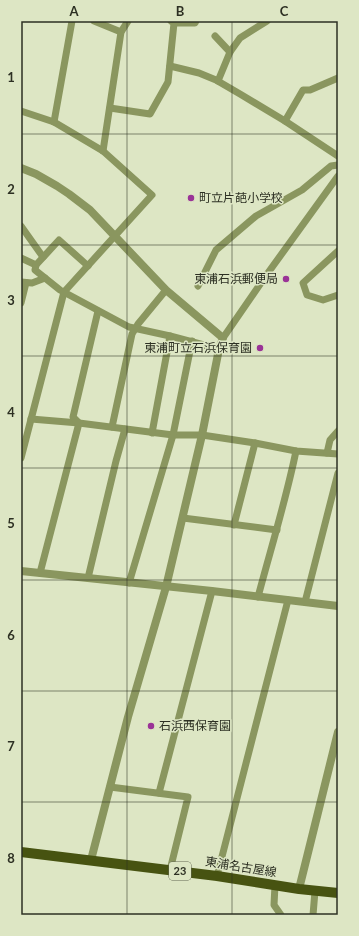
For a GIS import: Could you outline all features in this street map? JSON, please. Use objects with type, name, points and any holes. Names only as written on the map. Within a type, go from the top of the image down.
[{"type":"main road","name":"東浦名古屋線","points":[[21,852],[217,876],[299,889],[338,893]]},
{"type":"street","points":[[54,122],[72,21]]},
{"type":"street","points":[[94,21],[121,32]]},
{"type":"street","points":[[103,151],[121,32],[128,21]]},
{"type":"street","points":[[110,108],[150,114],[168,82],[173,22],[195,23],[196,21]]},
{"type":"street","points":[[218,81],[230,52],[240,38],[268,21]]},
{"type":"street","points":[[215,36],[230,52]]},
{"type":"street","points":[[170,66],[199,73],[218,81],[285,120],[338,156]]},
{"type":"street","points":[[285,120],[302,92],[338,78]]},
{"type":"street","points":[[21,111],[54,122],[103,151],[152,195],[64,292],[21,458]]},
{"type":"street","points":[[198,286],[216,250],[256,216],[302,190],[331,166],[338,165]]},
{"type":"street","points":[[21,168],[46,180],[69,194],[90,210],[166,290],[224,338]]},
{"type":"street","points":[[91,860],[128,717],[166,587],[202,435],[219,349],[224,338],[338,176]]},
{"type":"street","points":[[21,226],[43,257]]},
{"type":"street","points":[[88,266],[59,240],[36,265],[35,270],[64,292],[129,327],[192,341],[219,349]]},
{"type":"street","points":[[338,251],[303,283],[307,295],[323,300],[338,295]]},
{"type":"street","points":[[21,258],[36,265]]},
{"type":"street","points":[[21,303],[24,282],[32,283],[45,278]]},
{"type":"street","points":[[112,427],[132,334],[166,290]]},
{"type":"street","points":[[79,423],[74,417],[98,311]]},
{"type":"street","points":[[152,433],[170,336]]},
{"type":"street","points":[[130,583],[172,435],[192,341]]},
{"type":"street","points":[[31,419],[79,423],[172,435],[202,435],[296,451],[338,454]]},
{"type":"street","points":[[40,573],[79,423]]},
{"type":"street","points":[[88,578],[116,461],[125,430]]},
{"type":"street","points":[[327,453],[330,440],[338,432]]},
{"type":"street","points":[[234,524],[255,443]]},
{"type":"street","points":[[258,597],[292,473],[296,451]]},
{"type":"street","points":[[305,602],[338,473]]},
{"type":"street","points":[[183,518],[277,530]]},
{"type":"street","points":[[21,571],[338,606]]},
{"type":"street","points":[[159,793],[212,591]]},
{"type":"street","points":[[217,876],[288,600]]},
{"type":"street","points":[[299,889],[338,732]]},
{"type":"street","points":[[110,787],[188,797],[170,870]]},
{"type":"street","points":[[275,885],[274,905],[281,915]]},
{"type":"street","points":[[313,915],[315,891]]},
{"type":"place","name":"町立片葩小学校","points":[[191,198]]},
{"type":"place","name":"東浦石浜郵便局","points":[[286,279]]},
{"type":"place","name":"東浦町立石浜保育園","points":[[260,348]]},
{"type":"place","name":"石浜西保育園","points":[[151,726]]}]
